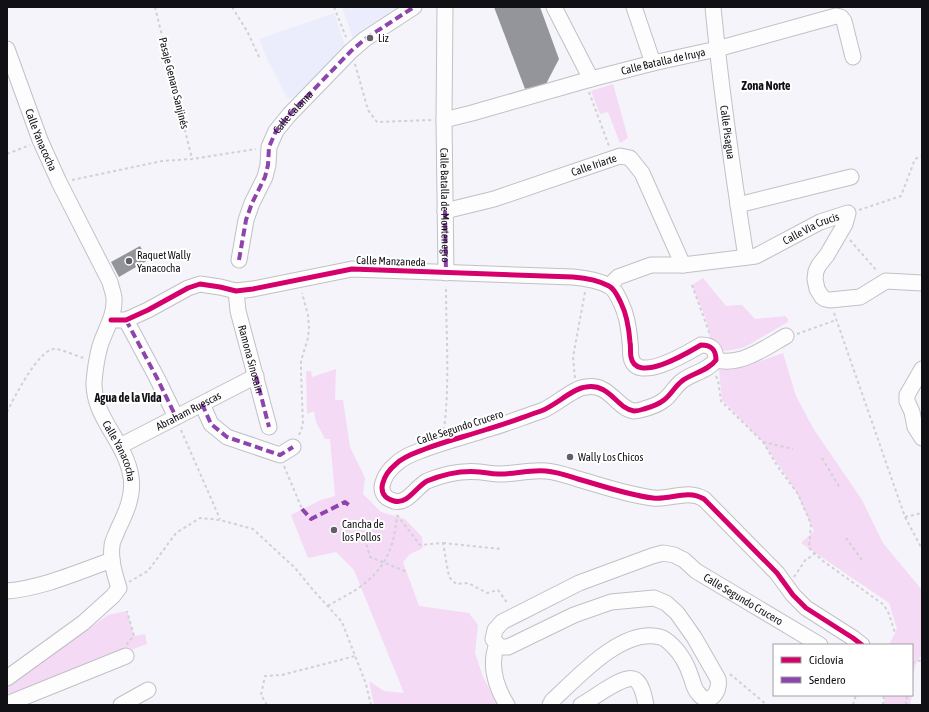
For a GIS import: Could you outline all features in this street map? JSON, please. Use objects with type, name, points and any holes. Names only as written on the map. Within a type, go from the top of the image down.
[{"type":"street","name":"Calle Calama","points":[[239,260],[246,220],[252,203],[265,177],[270,147],[276,131],[289,115],[351,51],[414,7]]},
{"type":"street","name":"Calle Batalla de Montenegro","points":[[445,7],[444,120],[446,273]]},
{"type":"street","points":[[554,7],[588,80]]},
{"type":"street","points":[[634,7],[653,63]]},
{"type":"street","name":"Calle Pisagua","points":[[713,7],[717,49],[746,257]]},
{"type":"street","name":"Calle Batalla de Iruya","points":[[444,120],[588,80],[653,63],[717,49],[836,16],[841,17],[844,21],[853,57]]},
{"type":"street","name":"Calle Yanacocha","points":[[7,49],[40,140],[110,282],[114,299],[111,320],[100,345],[96,362],[94,382],[98,408],[120,446],[132,477],[128,505],[112,545],[112,560],[119,588]]},
{"type":"street","name":"Calle Iriarte","points":[[445,211],[494,199],[602,161],[620,156],[630,158],[642,173],[683,265]]},
{"type":"street","points":[[738,205],[851,177]]},
{"type":"street","name":"Calle Via Crucis","points":[[609,286],[618,277],[650,265],[683,265],[756,256],[820,222],[847,218]]},
{"type":"street","name":"Calle Via Crucis","points":[[830,300],[825,299],[817,289],[815,279],[816,271],[827,255],[847,218]]},
{"type":"street","name":"Calle Manzaneda","points":[[111,320],[126,320],[148,310],[188,288],[200,284],[236,291],[352,269],[588,279],[609,286]]},
{"type":"street","points":[[830,300],[860,297],[886,281],[922,283]]},
{"type":"street","points":[[609,286],[619,298],[626,314],[631,358],[637,365],[647,368],[672,360],[701,345],[708,345],[714,350],[713,364],[742,359],[755,354],[786,336]]},
{"type":"street","name":"Ramona Sinosain","points":[[236,291],[238,311],[269,427]]},
{"type":"street","points":[[126,320],[176,417]]},
{"type":"street","name":"Calle Segundo Crucero","points":[[713,364],[690,375],[680,382],[665,400],[654,406],[635,411],[627,409],[602,388],[586,386],[576,390],[543,410],[490,429],[444,441],[409,455],[396,463],[387,472],[383,480],[382,489],[386,497],[393,501],[404,501],[425,482],[445,474],[459,472],[497,475],[545,470],[558,472],[613,489],[646,497],[662,499],[688,494],[694,495],[704,499],[777,573],[787,588],[806,608],[861,644]]},
{"type":"street","points":[[922,369],[907,395],[907,401],[912,412],[915,427],[922,438]]},
{"type":"street","name":"Abraham Ruescas","points":[[120,446],[256,376]]},
{"type":"street","points":[[202,404],[211,424],[227,437],[280,455],[293,447]]},
{"type":"street","name":"Calle Segundo Crucero","points":[[507,705],[500,693],[494,674],[493,655],[497,644],[493,638],[495,630],[502,622],[579,583],[663,553],[674,555],[684,560],[696,571],[818,644]]},
{"type":"street","points":[[7,591],[19,590],[58,580],[112,560]]},
{"type":"street","points":[[7,678],[83,623],[113,596],[119,588]]},
{"type":"street","points":[[497,644],[501,647],[508,647],[574,615],[611,602],[654,598],[666,603],[677,613],[686,625],[718,680],[719,685],[717,691],[712,697],[704,699],[695,689],[685,661],[670,643],[664,638],[640,637],[604,653],[552,701],[550,705]]},
{"type":"street","points":[[7,704],[126,656]]},
{"type":"street","points":[[581,705],[629,678],[637,681],[642,690],[646,705]]},
{"type":"street","points":[[121,705],[148,690]]},
{"type":"path","points":[[232,7],[247,31],[260,59]]},
{"type":"path","points":[[588,80],[610,148]]},
{"type":"path","points":[[368,110],[377,122],[444,120]]},
{"type":"path","points":[[7,154],[40,140]]},
{"type":"path","points":[[60,182],[162,161],[192,159],[270,147]]},
{"type":"path","points":[[886,281],[850,242],[847,218],[901,196],[915,159],[922,156]]},
{"type":"path","points":[[293,447],[303,425],[301,371],[309,327],[308,315],[298,279]]},
{"type":"path","points":[[576,390],[572,357],[588,279]]},
{"type":"path","points":[[692,285],[709,332],[701,345]]},
{"type":"path","points":[[830,300],[905,517],[922,549]]},
{"type":"path","points":[[786,336],[804,332],[836,320]]},
{"type":"path","points":[[7,412],[24,379],[47,352],[56,349],[96,362]]},
{"type":"path","points":[[713,364],[718,380],[721,400],[748,429],[763,442],[778,467],[798,494],[811,524],[809,548],[823,561],[884,605],[889,614],[895,633]]},
{"type":"path","points":[[176,417],[220,520]]},
{"type":"path","points":[[763,442],[793,449]]},
{"type":"path","points":[[280,455],[302,509]]},
{"type":"path","points":[[822,458],[840,488]]},
{"type":"path","points":[[905,517],[922,513]]},
{"type":"path","points":[[328,606],[357,589],[370,579],[384,563],[392,547],[397,514],[420,544],[443,544],[501,549]]},
{"type":"path","points":[[119,588],[148,571],[176,533],[200,518],[220,520],[253,529],[295,568],[342,622],[366,684],[371,705]]},
{"type":"path","points":[[363,533],[370,557],[407,572]]},
{"type":"path","points":[[846,538],[862,560]]},
{"type":"path","points":[[443,544],[449,578],[456,584],[468,583],[487,593],[498,590],[516,615]]},
{"type":"path","points":[[787,588],[806,559],[810,558],[814,553]]},
{"type":"path","points":[[126,656],[128,642],[134,636],[127,611]]},
{"type":"path","points":[[267,705],[261,695],[265,676],[282,675],[355,656]]},
{"type":"path","points":[[734,677],[767,705]]},
{"type":"shaded area","points":[[342,7],[408,7],[356,40],[353,39]]},
{"type":"shaded area","points":[[334,13],[346,48],[305,93],[288,99],[268,61],[259,39]]},
{"type":"shaded area","points":[[613,84],[628,138],[620,143],[608,112],[600,114],[591,91]]},
{"type":"shaded area","points":[[703,278],[726,306],[742,305],[755,319],[785,316],[788,319],[788,322],[745,347],[722,351],[709,338],[706,320],[692,285]]},
{"type":"shaded area","points":[[783,353],[796,396],[813,428],[862,500],[883,543],[922,590],[922,656],[916,663],[913,678],[913,644],[890,644],[897,629],[889,603],[801,543],[814,531],[796,491],[763,442],[722,400],[719,370],[746,366]]},
{"type":"shaded area","points":[[336,369],[335,400],[343,400],[350,447],[365,478],[363,494],[381,512],[405,519],[422,537],[423,548],[410,554],[403,562],[419,606],[469,613],[478,625],[475,653],[483,677],[498,705],[374,705],[369,681],[384,691],[404,693],[354,570],[336,552],[308,558],[291,515],[321,500],[335,496],[330,439],[325,439],[316,422],[314,411],[307,414],[306,371],[311,371],[312,377]]},
{"type":"shaded area","points":[[127,611],[134,636],[145,634],[147,644],[9,694],[7,681],[43,661],[108,615]]},
{"type":"shaded area","points":[[885,696],[912,696],[910,705],[884,705]]},
{"type":"building","points":[[494,7],[540,7],[559,59],[546,84],[525,89]]},
{"type":"building","name":"Raquet Wally Yanacocha","points":[[140,246],[148,260],[119,277],[111,262]]},
{"type":"marked path","points":[[239,260],[246,220],[252,203],[265,177],[268,165],[269,147],[276,131],[289,115],[351,51],[365,39],[414,7]]},
{"type":"marked path","points":[[445,211],[446,273]]},
{"type":"marked path","points":[[126,320],[176,417]]},
{"type":"marked path","points":[[256,376],[269,427]]},
{"type":"marked path","points":[[202,404],[211,424],[227,437],[280,455],[293,447]]},
{"type":"marked path","points":[[302,509],[311,519],[345,502],[350,506]]},
{"type":"cycle path","points":[[111,320],[126,320],[148,310],[188,288],[200,284],[236,291],[253,289],[352,269],[573,277],[605,284],[615,291],[623,308],[628,327],[631,357],[635,365],[642,368],[663,364],[686,354],[701,345],[711,347],[715,353],[716,360],[709,367],[682,381],[669,396],[662,401],[647,408],[635,411],[628,409],[607,392],[594,387],[586,387],[575,390],[541,411],[414,453],[399,461],[388,473],[383,484],[383,494],[387,498],[399,502],[407,498],[427,481],[457,472],[472,471],[502,474],[539,471],[559,473],[644,497],[660,498],[685,495],[698,496],[704,499],[777,573],[793,595],[806,608],[861,644]]},
{"type":"place","name":"Liz","points":[[370,38]]},
{"type":"place","name":"Raquet Wally Yanacocha","points":[[129,261]]},
{"type":"place","name":"Wally Los Chicos","points":[[570,457]]},
{"type":"place","name":"Cancha de los Pollos","points":[[334,530]]},
{"type":"district","name":"Zona Norte","points":[[766,86]]},
{"type":"district","name":"Agua de la Vida","points":[[128,398]]}]
